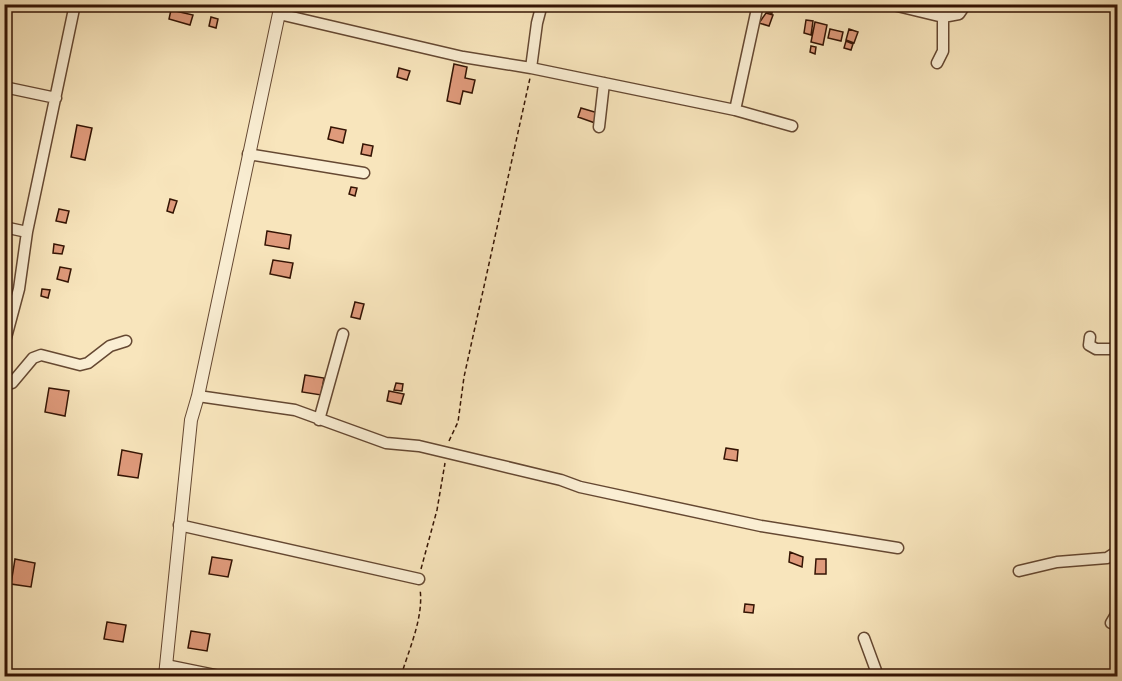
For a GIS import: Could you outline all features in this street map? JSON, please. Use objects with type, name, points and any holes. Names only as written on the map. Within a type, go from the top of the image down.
[{"type":"street","points":[[4,345],[19,289],[27,232],[75,4]]},
{"type":"street","points":[[531,68],[542,4]]},
{"type":"street","points":[[735,110],[758,4]]},
{"type":"street","points":[[889,4],[943,17],[959,14],[966,4]]},
{"type":"street","points":[[220,676],[166,671],[179,525],[190,420],[198,396],[280,9],[463,57],[531,68],[735,110],[792,126]]},
{"type":"street","points":[[937,63],[943,51],[943,17]]},
{"type":"street","points":[[598,127],[604,83]]},
{"type":"street","points":[[4,87],[56,98]]},
{"type":"street","points":[[248,154],[364,173]]},
{"type":"street","points":[[4,227],[27,232]]},
{"type":"street","points":[[319,420],[343,334]]},
{"type":"street","points":[[1090,337],[1089,345],[1096,349],[1118,349]]},
{"type":"street","points":[[4,385],[12,382],[33,358],[41,355],[80,365],[88,363],[110,346],[126,341]]},
{"type":"street","points":[[198,396],[285,408],[386,443],[419,446],[561,480],[580,487],[750,523],[898,548]]},
{"type":"street","points":[[179,525],[419,579]]},
{"type":"street","points":[[1019,571],[1057,562],[1107,558],[1118,551]]},
{"type":"street","points":[[1111,623],[1118,610]]},
{"type":"street","points":[[864,638],[878,676]]},
{"type":"path","points":[[401,676],[421,598],[419,579],[445,475],[445,453],[458,422],[464,377],[516,150],[531,68]]},
{"type":"building","points":[[767,4],[774,4],[772,13],[765,11]]},
{"type":"building","points":[[171,10],[193,15],[190,25],[169,19]]},
{"type":"building","points":[[766,13],[773,15],[769,26],[759,23]]},
{"type":"building","points":[[211,17],[218,19],[216,28],[209,26]]},
{"type":"building","points":[[806,20],[813,21],[811,35],[804,33]]},
{"type":"building","points":[[815,22],[827,25],[823,45],[811,42]]},
{"type":"building","points":[[830,29],[843,32],[841,41],[828,38]]},
{"type":"building","points":[[849,29],[858,32],[854,43],[846,40]]},
{"type":"building","points":[[846,41],[853,44],[851,50],[844,48]]},
{"type":"building","points":[[811,46],[816,47],[815,54],[810,52]]},
{"type":"building","points":[[454,64],[467,67],[465,78],[475,80],[472,93],[463,91],[460,104],[447,101]]},
{"type":"building","points":[[399,68],[410,71],[407,80],[397,77]]},
{"type":"building","points":[[581,108],[598,113],[595,123],[578,117]]},
{"type":"building","points":[[77,125],[92,128],[85,160],[71,157]]},
{"type":"building","points":[[331,127],[346,130],[343,143],[328,139]]},
{"type":"building","points":[[363,144],[373,146],[371,156],[361,154]]},
{"type":"building","points":[[351,187],[357,188],[355,196],[349,194]]},
{"type":"building","points":[[170,199],[177,201],[173,213],[167,211]]},
{"type":"building","points":[[59,209],[69,211],[66,223],[56,221]]},
{"type":"building","points":[[267,231],[291,235],[289,249],[265,245]]},
{"type":"building","points":[[54,244],[64,246],[62,254],[53,253]]},
{"type":"building","points":[[273,260],[293,263],[290,278],[270,274]]},
{"type":"building","points":[[60,267],[71,269],[68,282],[57,279]]},
{"type":"building","points":[[42,289],[50,290],[48,298],[41,296]]},
{"type":"building","points":[[355,302],[364,304],[360,319],[351,317]]},
{"type":"building","points":[[305,375],[324,378],[321,395],[302,392]]},
{"type":"building","points":[[396,383],[403,384],[402,391],[394,390]]},
{"type":"building","points":[[49,388],[69,391],[65,416],[45,412]]},
{"type":"building","points":[[389,391],[404,394],[401,404],[387,401]]},
{"type":"building","points":[[726,448],[738,450],[737,461],[724,459]]},
{"type":"building","points":[[122,450],[142,454],[138,478],[118,475]]},
{"type":"building","points":[[790,552],[803,557],[802,567],[789,562]]},
{"type":"building","points":[[212,557],[232,560],[228,577],[209,574]]},
{"type":"building","points":[[15,559],[35,563],[31,587],[11,584]]},
{"type":"building","points":[[816,559],[826,559],[826,574],[815,574]]},
{"type":"building","points":[[745,604],[754,605],[753,613],[744,612]]},
{"type":"building","points":[[107,622],[126,625],[123,642],[104,639]]},
{"type":"building","points":[[191,631],[210,634],[207,651],[188,648]]}]
